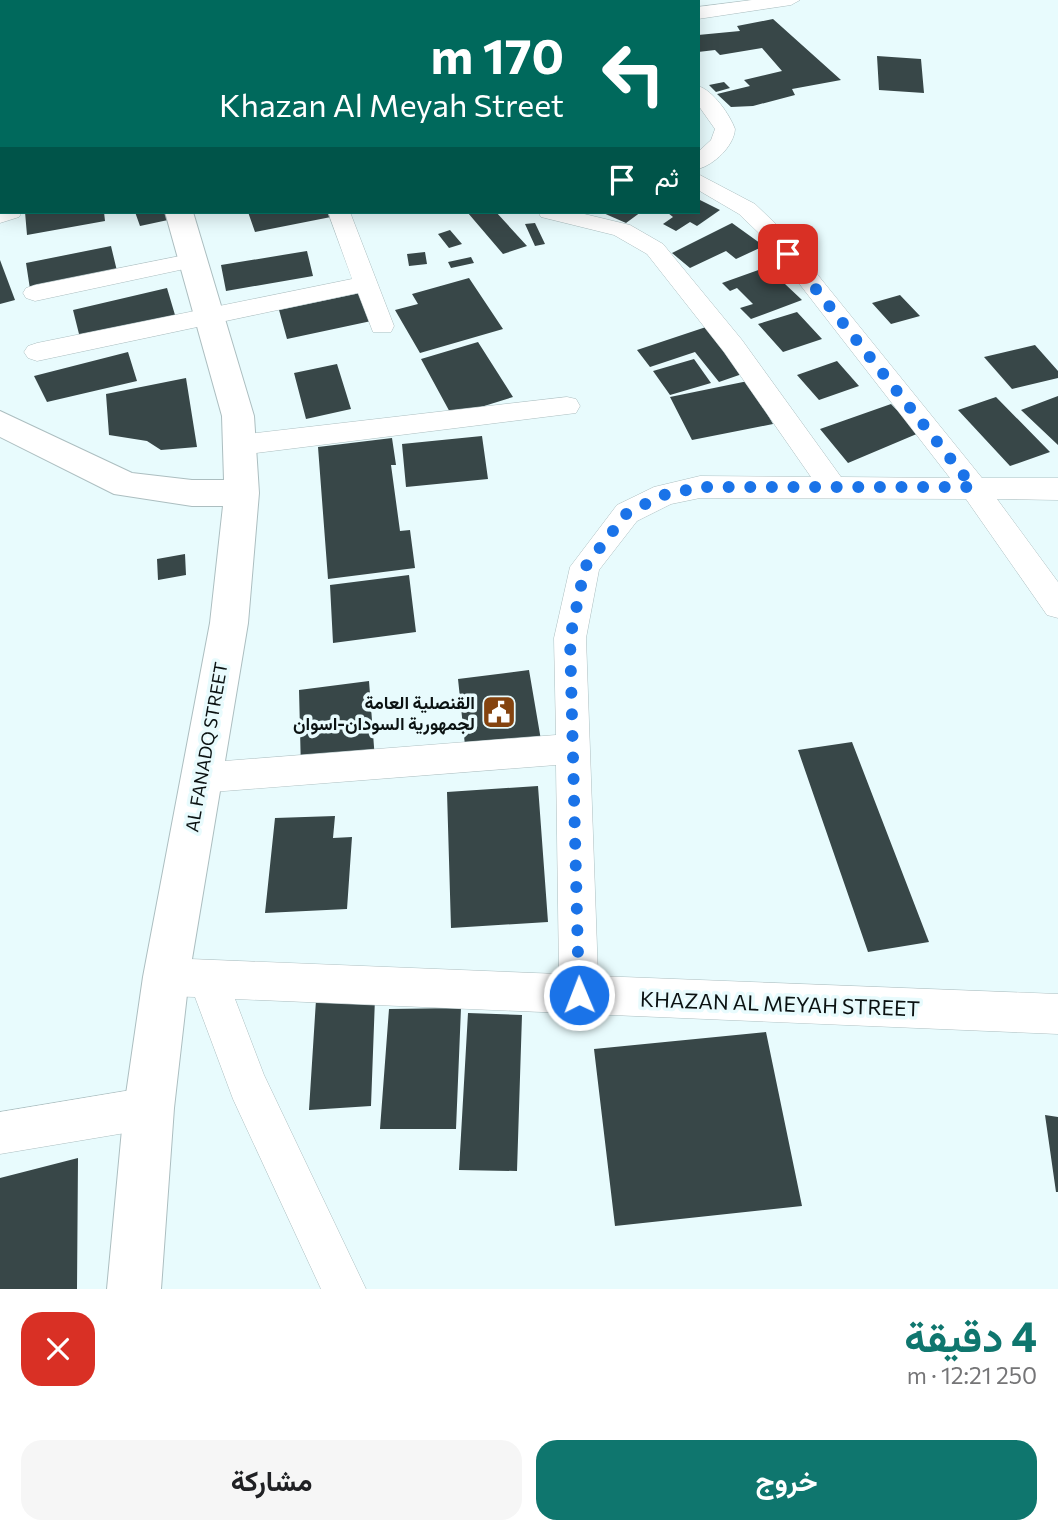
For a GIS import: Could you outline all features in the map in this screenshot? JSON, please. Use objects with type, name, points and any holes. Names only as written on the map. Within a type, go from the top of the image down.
[{"type":"street","points":[[700,13],[792,1]]},
{"type":"street","points":[[700,95],[722,123],[726,134],[724,142],[700,161]]},
{"type":"street","points":[[700,182],[747,209],[771,232],[973,487],[1058,606]]},
{"type":"street","name":"AL FANADQ STREET","points":[[134,1289],[149,1108],[166,978],[199,778],[229,623],[242,493],[238,416],[184,214]]},
{"type":"street","points":[[340,214],[382,326]]},
{"type":"street","points":[[543,214],[622,230],[655,249],[733,346],[832,487]]},
{"type":"street","points":[[35,293],[195,260]]},
{"type":"street","points":[[37,352],[366,284]]},
{"type":"street","points":[[240,445],[567,406]]},
{"type":"street","points":[[0,423],[126,485],[192,493],[242,493]]},
{"type":"street","points":[[579,995],[570,638],[585,567],[627,513],[664,495],[700,487],[1058,489]]},
{"type":"street","points":[[199,778],[573,749]]},
{"type":"street","name":"KHAZAN AL MEYAH STREET","points":[[166,978],[1058,1014]]},
{"type":"street","points":[[208,979],[247,1084],[344,1289]]},
{"type":"street","points":[[0,1133],[149,1108]]},
{"type":"building","points":[[773,19],[841,80],[792,89],[795,95],[753,106],[731,107],[717,94],[750,86],[744,80],[782,71],[762,48],[720,55],[715,50],[700,52],[700,35],[740,31],[737,26]]},
{"type":"building","points":[[877,56],[921,59],[924,93],[879,90]]},
{"type":"building","points":[[724,82],[730,88],[716,92],[709,85]]},
{"type":"building","points":[[700,200],[720,210],[697,226],[690,222],[676,231],[663,224],[673,217],[669,214],[700,214]]},
{"type":"building","points":[[25,214],[104,214],[105,221],[27,235]]},
{"type":"building","points":[[136,214],[166,214],[168,220],[140,226]]},
{"type":"building","points":[[249,214],[336,216],[255,232]]},
{"type":"building","points":[[469,214],[498,214],[527,246],[503,254]]},
{"type":"building","points":[[606,214],[638,214],[626,223]]},
{"type":"building","points":[[535,223],[545,244],[535,246],[525,224]]},
{"type":"building","points":[[732,223],[764,246],[736,259],[726,251],[690,268],[672,253]]},
{"type":"building","points":[[450,230],[462,244],[449,248],[438,234]]},
{"type":"building","points":[[111,246],[117,271],[30,289],[26,263]]},
{"type":"building","points":[[307,251],[313,276],[226,291],[221,265]]},
{"type":"building","points":[[425,252],[427,264],[409,266],[407,254]]},
{"type":"building","points":[[471,257],[474,263],[451,268],[448,262]]},
{"type":"building","points":[[0,260],[15,300],[0,304]]},
{"type":"building","points":[[767,267],[802,300],[751,319],[740,308],[753,304],[737,288],[730,291],[722,283]]},
{"type":"building","points":[[469,278],[503,329],[420,353],[395,310],[418,304],[412,294]]},
{"type":"building","points":[[167,288],[175,315],[80,338],[73,310]]},
{"type":"building","points":[[365,292],[376,320],[287,339],[279,310]]},
{"type":"building","points":[[900,295],[920,316],[891,324],[872,303]]},
{"type":"building","points":[[797,312],[822,339],[783,352],[758,324]]},
{"type":"building","points":[[706,327],[745,373],[719,382],[695,352],[650,367],[637,350]]},
{"type":"building","points":[[478,342],[513,397],[452,416],[421,359]]},
{"type":"building","points":[[1035,345],[1058,371],[1058,378],[1012,389],[984,357]]},
{"type":"building","points":[[128,352],[137,381],[47,402],[34,376]]},
{"type":"building","points":[[694,359],[711,383],[670,395],[653,371]]},
{"type":"building","points":[[837,361],[859,386],[819,400],[797,375]]},
{"type":"building","points":[[337,364],[351,409],[306,419],[294,373]]},
{"type":"building","points":[[186,378],[197,447],[161,450],[147,441],[109,435],[106,394]]},
{"type":"building","points":[[748,381],[773,424],[692,440],[670,397]]},
{"type":"building","points":[[1058,396],[1058,445],[1021,410]]},
{"type":"building","points":[[996,397],[1050,452],[1010,466],[958,410]]},
{"type":"building","points":[[891,404],[919,433],[848,463],[820,429]]},
{"type":"building","points":[[482,436],[488,479],[406,487],[402,444]]},
{"type":"building","points":[[392,438],[396,465],[391,465],[400,531],[410,530],[415,568],[328,579],[318,447]]},
{"type":"building","points":[[185,554],[186,575],[158,580],[157,559]]},
{"type":"building","points":[[409,575],[416,632],[333,643],[330,585]]},
{"type":"building","name":"القنصلية العامة لجمهورية السودان-اسوان","points":[[529,670],[542,746],[466,755],[458,679]]},
{"type":"building","points":[[369,681],[375,760],[301,770],[299,690]]},
{"type":"building","points":[[852,742],[929,942],[868,952],[798,750]]},
{"type":"building","points":[[538,786],[548,922],[451,928],[447,792]]},
{"type":"building","points":[[335,816],[333,838],[352,837],[347,909],[265,913],[275,818]]},
{"type":"building","points":[[375,998],[371,1106],[309,1110],[316,1000]]},
{"type":"building","points":[[461,1008],[456,1129],[380,1129],[389,1009]]},
{"type":"building","points":[[468,1013],[522,1015],[517,1171],[459,1170]]},
{"type":"building","points":[[766,1032],[802,1206],[615,1226],[594,1049]]},
{"type":"building","points":[[1045,1115],[1058,1117],[1058,1192],[1056,1192]]},
{"type":"building","points":[[78,1158],[77,1289],[0,1289],[0,1178]]},
{"type":"place","name":"القنصلية العامة لجمهورية السودان-اسوان","points":[[499,712]]},
{"type":"route","points":[[579,995],[570,638],[585,567],[627,513],[664,495],[700,487],[973,487],[788,254]]}]
